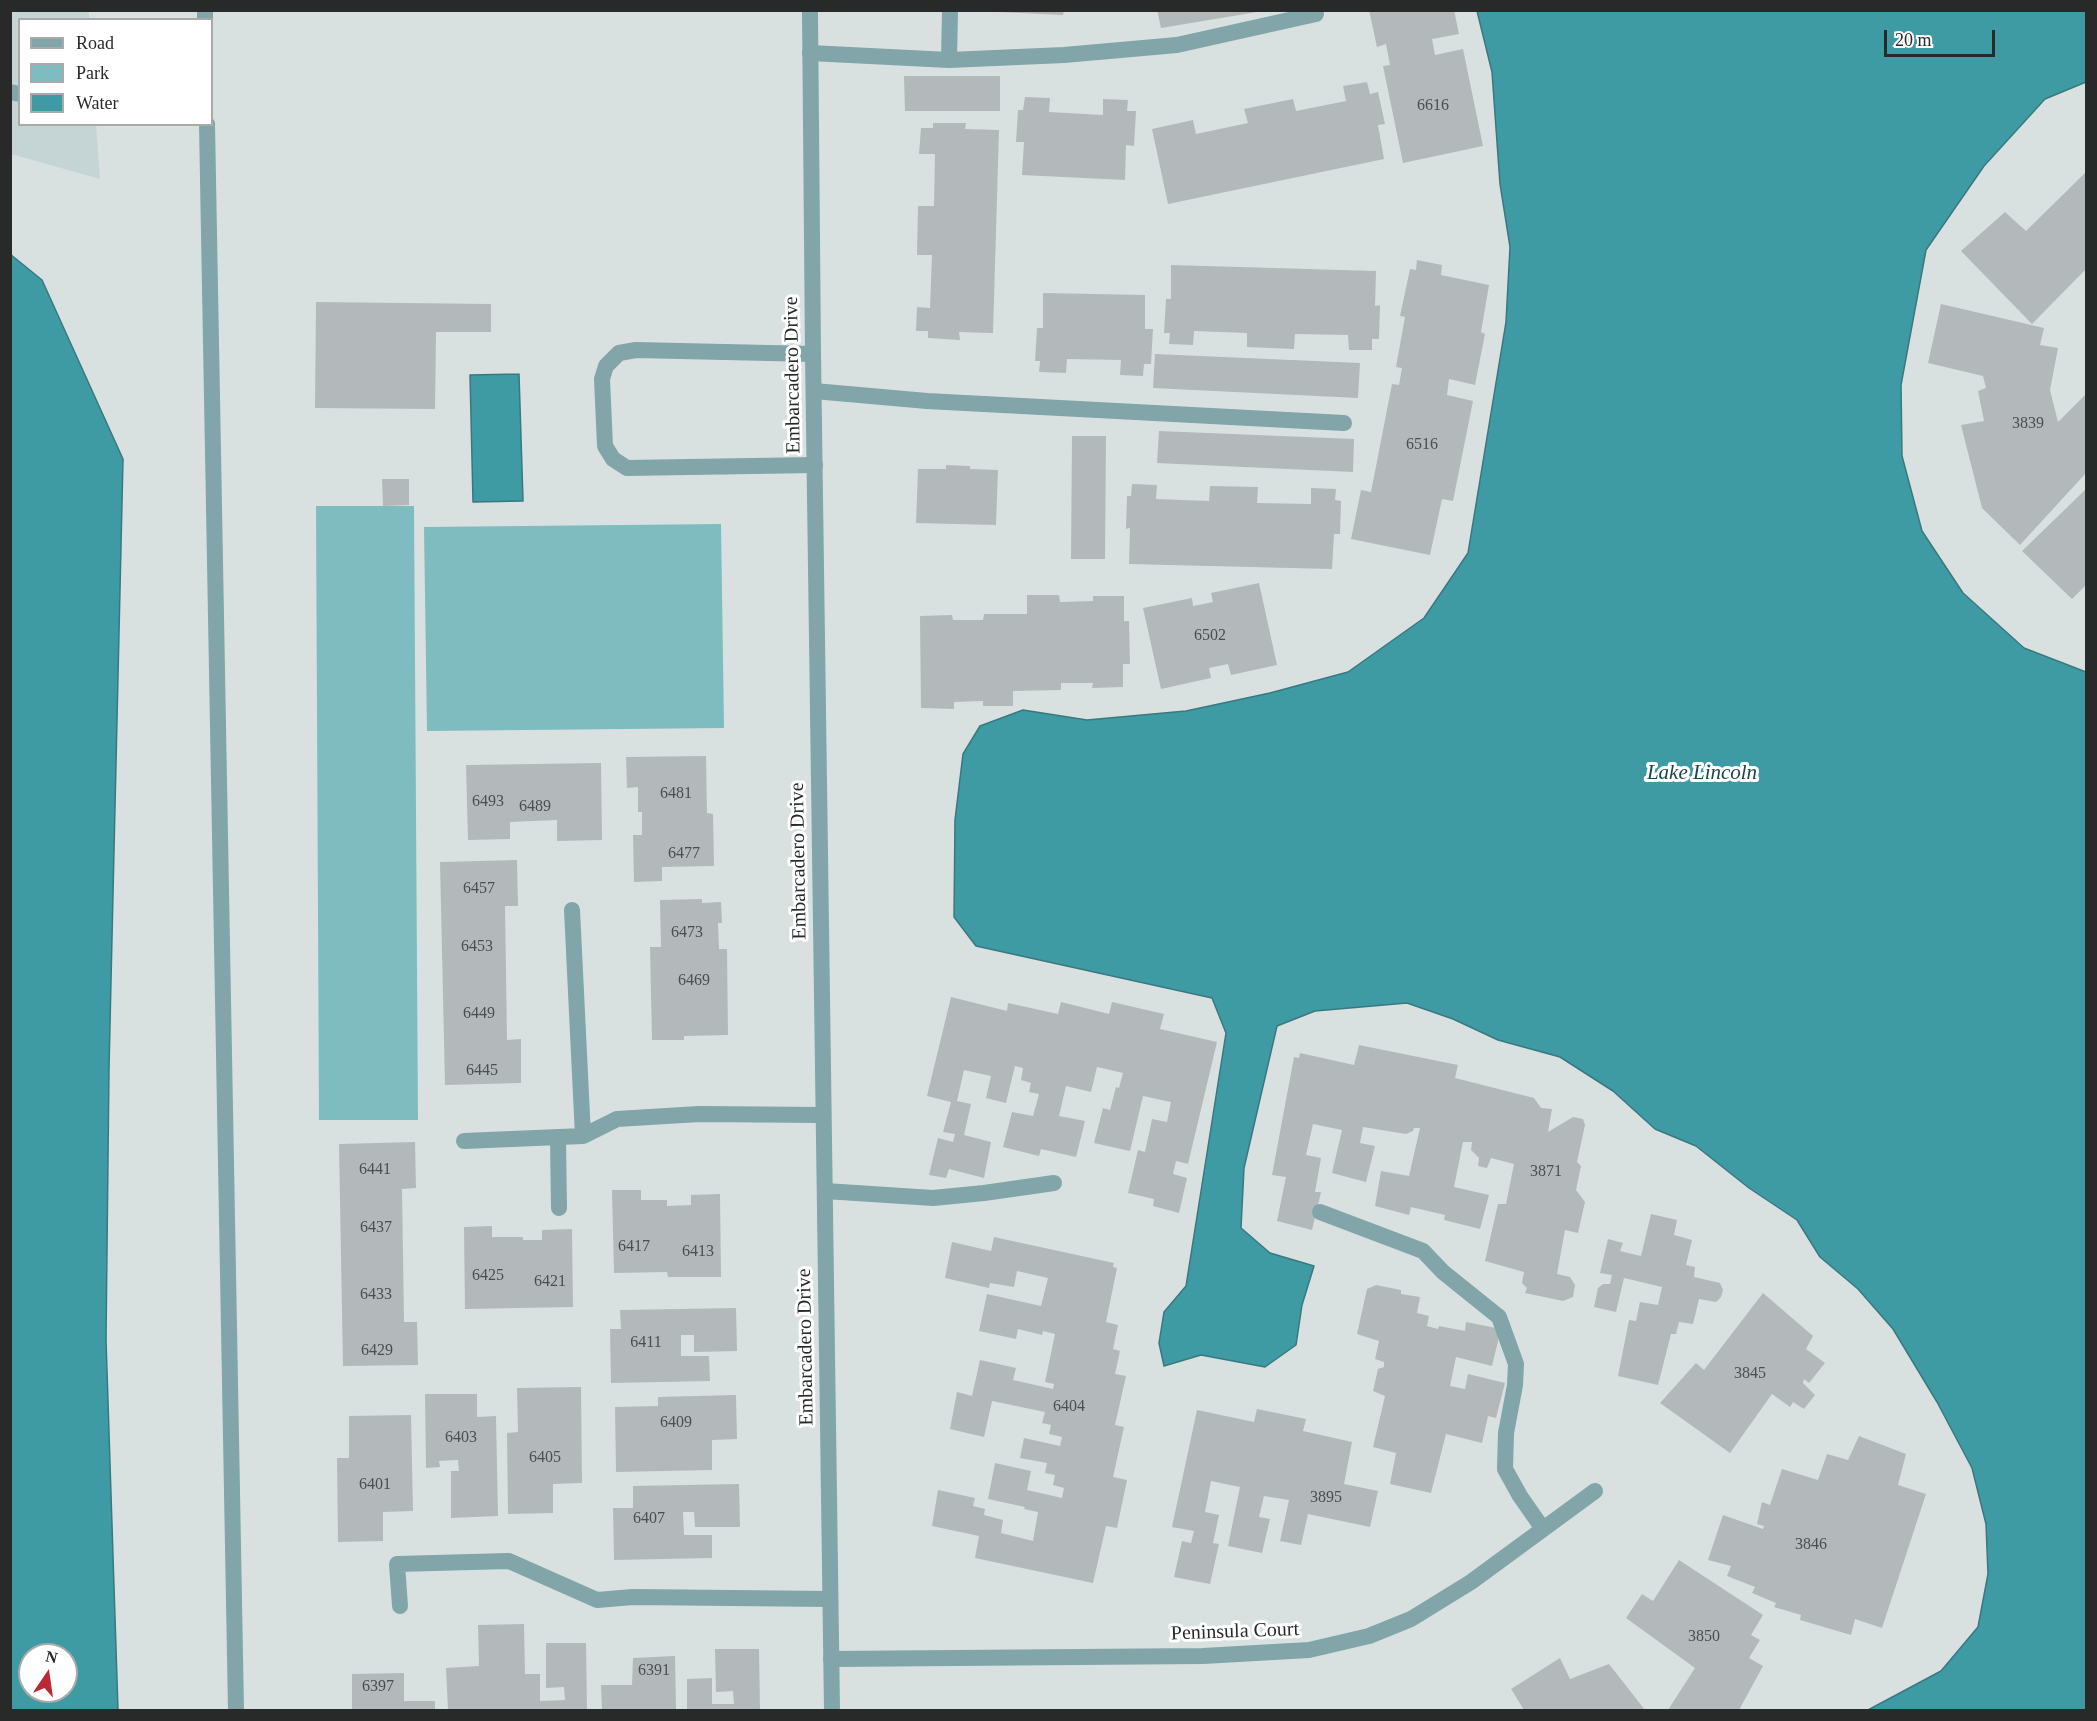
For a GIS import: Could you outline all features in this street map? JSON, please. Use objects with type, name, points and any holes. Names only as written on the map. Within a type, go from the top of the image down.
[{"type":"street","name":"Embarcadero Drive","points":[[810,10],[832,1710]]},
{"type":"street","points":[[949,60],[950,10]]},
{"type":"street","points":[[810,53],[949,60],[1064,55],[1177,45],[1316,14]]},
{"type":"street","points":[[207,126],[236,1710]]},
{"type":"street","points":[[813,354],[636,351],[619,353],[606,366],[602,379],[605,446],[613,459],[627,468],[815,465]]},
{"type":"street","points":[[814,391],[951,402],[1344,423]]},
{"type":"street","points":[[572,910],[583,1136]]},
{"type":"street","points":[[464,1142],[583,1136],[617,1119],[699,1114],[823,1115]]},
{"type":"street","points":[[558,1137],[559,1208]]},
{"type":"street","points":[[825,1191],[933,1198],[1054,1183]]},
{"type":"street","points":[[1320,1212],[1423,1251],[1443,1272],[1499,1317],[1516,1364],[1515,1385],[1506,1433],[1505,1470],[1543,1529]]},
{"type":"street","name":"Peninsula Court","points":[[831,1659],[1203,1656],[1309,1650],[1370,1636],[1411,1619],[1471,1582],[1595,1491]]},
{"type":"street","points":[[400,1606],[397,1564],[509,1561],[597,1600],[633,1597],[830,1599]]},
{"type":"shaded area","points":[[11,11],[89,11],[89,18],[18,18],[18,126],[96,126],[100,179],[11,154]]},
{"type":"green space","points":[[316,506],[414,506],[418,1120],[319,1120]]},
{"type":"green space","points":[[721,524],[724,728],[427,731],[424,527]]},
{"type":"water","name":"Lake Lincoln","points":[[1477,11],[2086,11],[2086,82],[2045,99],[1984,166],[1926,250],[1901,385],[1902,456],[1922,531],[1963,593],[2024,648],[2086,672],[2086,1710],[1868,1710],[1941,1671],[1978,1627],[1988,1574],[1986,1524],[1972,1468],[1937,1402],[1893,1329],[1858,1289],[1820,1257],[1797,1220],[1749,1188],[1696,1146],[1655,1129],[1613,1091],[1560,1057],[1498,1040],[1453,1019],[1407,1003],[1315,1011],[1277,1026],[1244,1168],[1241,1228],[1270,1253],[1314,1266],[1302,1305],[1296,1345],[1265,1367],[1201,1355],[1164,1366],[1159,1343],[1164,1312],[1186,1286],[1226,1033],[1212,998],[976,946],[954,917],[955,820],[963,754],[980,726],[1023,710],[1087,720],[1186,711],[1270,693],[1348,672],[1424,618],[1468,553],[1506,322],[1510,247],[1500,184],[1492,72]]},
{"type":"water","points":[[10,254],[42,280],[123,459],[109,1068],[106,1340],[118,1710],[11,1710]]},
{"type":"water","points":[[519,374],[523,501],[473,502],[470,375]]},
{"type":"building","points":[[999,10],[1064,10],[1063,15],[999,12]]},
{"type":"building","points":[[1157,10],[1257,10],[1257,12],[1161,28]]},
{"type":"building","points":[[1369,10],[1454,10],[1459,34],[1432,39],[1435,55],[1463,49],[1483,146],[1403,163],[1383,66],[1390,65],[1386,44],[1377,47]]},
{"type":"building","points":[[904,76],[1000,76],[1000,111],[905,111]]},
{"type":"building","points":[[1367,82],[1370,94],[1378,92],[1385,124],[1378,125],[1384,159],[1168,204],[1152,129],[1193,120],[1196,134],[1248,123],[1244,109],[1293,99],[1296,111],[1346,101],[1343,86]]},
{"type":"building","points":[[1025,97],[1050,98],[1049,112],[1103,115],[1103,99],[1128,100],[1127,111],[1136,111],[1134,146],[1126,145],[1125,180],[1022,175],[1024,142],[1016,142],[1018,110],[1023,110]]},
{"type":"building","points":[[933,123],[966,123],[965,129],[999,130],[993,333],[959,332],[960,340],[928,338],[928,331],[916,331],[917,307],[930,308],[932,255],[917,255],[918,206],[934,206],[935,154],[919,154],[921,128],[933,128]]},
{"type":"building","points":[[2086,172],[2086,269],[2032,324],[1961,251],[2005,212],[2026,231]]},
{"type":"building","points":[[1417,260],[1442,265],[1441,275],[1489,285],[1481,332],[1485,334],[1475,385],[1449,379],[1447,395],[1473,401],[1453,501],[1442,499],[1430,555],[1351,539],[1361,490],[1371,492],[1392,384],[1399,385],[1402,368],[1396,367],[1405,317],[1400,316],[1410,269],[1416,270]]},
{"type":"building","points":[[1171,265],[1376,271],[1375,306],[1380,305],[1379,339],[1372,339],[1372,350],[1349,350],[1348,335],[1295,334],[1294,349],[1247,347],[1247,333],[1194,331],[1193,345],[1169,344],[1170,333],[1164,333],[1166,299],[1171,299]]},
{"type":"building","points":[[1043,293],[1145,295],[1145,329],[1153,329],[1151,364],[1144,364],[1143,376],[1120,375],[1121,360],[1067,359],[1066,373],[1039,372],[1040,361],[1035,361],[1037,328],[1043,328]]},
{"type":"building","points":[[316,302],[491,304],[491,332],[436,332],[435,409],[315,408]]},
{"type":"building","points":[[1941,304],[2044,328],[2040,345],[2058,348],[2050,390],[2058,422],[2086,394],[2086,473],[2020,545],[1982,508],[1961,425],[1984,421],[1978,391],[1986,388],[1983,376],[1928,363]]},
{"type":"building","points":[[1155,354],[1360,363],[1358,398],[1153,388]]},
{"type":"building","points":[[1159,431],[1354,439],[1353,472],[1157,463]]},
{"type":"building","points":[[1072,436],[1106,436],[1105,559],[1071,559]]},
{"type":"building","points":[[946,465],[998,470],[996,525],[916,523],[918,469],[946,469]]},
{"type":"building","points":[[382,479],[409,479],[409,505],[383,506]]},
{"type":"building","points":[[1132,484],[1157,485],[1156,499],[1209,501],[1210,486],[1258,487],[1257,503],[1311,504],[1311,488],[1336,489],[1335,500],[1341,501],[1340,534],[1334,534],[1332,569],[1129,564],[1130,528],[1126,529],[1127,496],[1131,496]]},
{"type":"building","points":[[2086,489],[2086,585],[2072,599],[2022,551]]},
{"type":"building","points":[[1259,583],[1277,665],[1231,675],[1228,664],[1209,668],[1211,678],[1161,689],[1143,608],[1192,598],[1193,606],[1213,602],[1211,593]]},
{"type":"building","points":[[1027,595],[1059,595],[1060,602],[1093,601],[1093,596],[1124,596],[1124,621],[1129,621],[1130,664],[1123,664],[1123,687],[1092,688],[1093,683],[1061,683],[1061,690],[1013,691],[1013,706],[983,706],[983,701],[954,702],[954,709],[921,708],[920,616],[952,615],[953,620],[983,620],[984,614],[1027,614]]},
{"type":"building","points":[[706,756],[707,813],[713,814],[714,866],[662,867],[662,881],[634,882],[633,835],[642,835],[642,812],[638,812],[638,787],[627,788],[626,757]]},
{"type":"building","points":[[601,763],[602,840],[557,841],[557,820],[510,822],[510,839],[468,840],[466,765]]},
{"type":"building","points":[[517,860],[518,906],[505,906],[507,1040],[521,1039],[521,1083],[445,1085],[440,862]]},
{"type":"building","points":[[702,899],[702,903],[721,902],[722,923],[718,923],[719,949],[727,949],[728,1035],[684,1036],[684,1040],[652,1040],[650,947],[661,947],[660,900]]},
{"type":"building","points":[[951,997],[1007,1011],[1008,1003],[1058,1014],[1061,1002],[1109,1014],[1112,1002],[1164,1014],[1160,1029],[1217,1042],[1188,1164],[1176,1161],[1173,1174],[1187,1178],[1179,1213],[1153,1206],[1154,1199],[1128,1193],[1138,1150],[1145,1152],[1152,1119],[1167,1122],[1171,1102],[1143,1096],[1130,1151],[1094,1143],[1103,1108],[1110,1110],[1116,1087],[1119,1088],[1123,1073],[1097,1067],[1091,1092],[1066,1086],[1059,1116],[1085,1121],[1076,1157],[1041,1149],[1039,1156],[1003,1147],[1012,1112],[1033,1116],[1039,1094],[1029,1092],[1031,1083],[1021,1080],[1023,1068],[1015,1066],[1006,1103],[986,1098],[991,1076],[964,1070],[957,1101],[971,1104],[964,1135],[991,1142],[984,1178],[949,1169],[946,1178],[929,1175],[938,1138],[953,1142],[955,1134],[943,1132],[951,1102],[927,1096]]},
{"type":"building","points":[[1359,1045],[1458,1065],[1455,1078],[1534,1098],[1541,1108],[1552,1109],[1548,1132],[1573,1117],[1583,1119],[1585,1125],[1577,1162],[1581,1166],[1576,1190],[1585,1202],[1578,1233],[1565,1230],[1557,1274],[1570,1277],[1575,1285],[1573,1297],[1563,1301],[1525,1293],[1527,1288],[1522,1283],[1524,1272],[1485,1261],[1498,1204],[1506,1204],[1514,1164],[1491,1158],[1487,1168],[1478,1166],[1479,1158],[1471,1150],[1472,1142],[1463,1142],[1454,1187],[1489,1195],[1480,1229],[1444,1220],[1445,1215],[1411,1207],[1409,1215],[1375,1206],[1381,1171],[1409,1176],[1420,1128],[1414,1128],[1406,1134],[1363,1127],[1360,1143],[1375,1146],[1366,1182],[1332,1173],[1342,1130],[1313,1124],[1306,1155],[1321,1158],[1315,1192],[1321,1192],[1312,1230],[1277,1221],[1286,1177],[1272,1175],[1294,1057],[1299,1058],[1300,1053],[1354,1065]]},
{"type":"building","points":[[415,1142],[416,1188],[402,1189],[404,1322],[417,1322],[418,1365],[343,1366],[339,1144]]},
{"type":"building","points":[[612,1190],[641,1190],[641,1200],[667,1200],[667,1206],[691,1205],[691,1195],[720,1194],[721,1277],[668,1277],[667,1272],[614,1273]]},
{"type":"building","points":[[1651,1214],[1677,1220],[1674,1235],[1692,1240],[1686,1265],[1695,1267],[1694,1277],[1720,1283],[1723,1290],[1716,1302],[1699,1299],[1693,1324],[1679,1322],[1676,1334],[1671,1334],[1658,1385],[1618,1376],[1629,1320],[1636,1321],[1640,1302],[1658,1305],[1662,1287],[1624,1278],[1616,1312],[1594,1307],[1598,1288],[1603,1284],[1610,1284],[1612,1275],[1600,1273],[1608,1239],[1623,1243],[1620,1251],[1641,1256]]},
{"type":"building","points":[[492,1226],[492,1237],[523,1237],[523,1240],[542,1240],[542,1230],[572,1229],[573,1307],[465,1309],[464,1227]]},
{"type":"building","points":[[994,1237],[1114,1263],[1113,1267],[1117,1268],[1106,1322],[1118,1325],[1113,1349],[1120,1351],[1115,1374],[1126,1376],[1115,1425],[1124,1427],[1113,1477],[1127,1480],[1117,1528],[1106,1526],[1093,1583],[975,1558],[979,1536],[932,1526],[938,1490],[975,1498],[973,1506],[985,1509],[984,1515],[1003,1520],[1001,1533],[1033,1541],[1038,1512],[988,1499],[995,1463],[1031,1471],[1027,1490],[1062,1498],[1064,1488],[1053,1485],[1055,1475],[1045,1473],[1047,1463],[1020,1458],[1024,1438],[1060,1446],[1062,1437],[1049,1434],[1051,1425],[1042,1423],[1045,1412],[992,1401],[984,1437],[950,1429],[957,1392],[972,1396],[980,1360],[1016,1368],[1013,1380],[1053,1389],[1054,1384],[1045,1382],[1055,1334],[1043,1331],[1042,1335],[1018,1329],[1016,1339],[979,1331],[987,1294],[1041,1306],[1048,1278],[1017,1271],[1014,1287],[990,1283],[989,1288],[945,1278],[952,1242],[991,1251]]},
{"type":"building","points":[[1376,1285],[1401,1290],[1401,1294],[1420,1297],[1417,1313],[1429,1316],[1427,1326],[1465,1331],[1466,1322],[1501,1329],[1492,1366],[1456,1357],[1450,1386],[1465,1389],[1468,1374],[1505,1383],[1496,1418],[1488,1416],[1482,1443],[1446,1434],[1431,1493],[1390,1484],[1396,1453],[1373,1447],[1385,1396],[1373,1391],[1378,1369],[1384,1367],[1384,1362],[1375,1359],[1379,1341],[1357,1334],[1367,1289]]},
{"type":"building","points":[[1763,1293],[1813,1336],[1806,1349],[1825,1363],[1809,1383],[1804,1379],[1803,1383],[1815,1395],[1804,1409],[1793,1402],[1790,1407],[1772,1394],[1730,1453],[1660,1403],[1696,1363],[1704,1370]]},
{"type":"building","points":[[736,1308],[737,1351],[694,1352],[694,1335],[681,1335],[681,1356],[709,1356],[710,1381],[611,1383],[610,1329],[621,1329],[620,1310]]},
{"type":"building","points":[[581,1387],[582,1483],[553,1484],[553,1513],[508,1514],[507,1433],[518,1432],[517,1388]]},
{"type":"building","points":[[425,1394],[477,1394],[477,1417],[496,1416],[498,1516],[451,1518],[451,1471],[459,1471],[458,1460],[439,1461],[440,1467],[426,1468]]},
{"type":"building","points":[[736,1395],[737,1439],[712,1440],[712,1470],[616,1472],[615,1407],[658,1406],[658,1397]]},
{"type":"building","points":[[1257,1409],[1306,1419],[1303,1431],[1352,1442],[1344,1484],[1378,1491],[1370,1527],[1308,1514],[1301,1545],[1280,1541],[1289,1500],[1264,1496],[1259,1517],[1270,1519],[1262,1553],[1228,1546],[1240,1487],[1211,1481],[1205,1512],[1219,1515],[1213,1543],[1219,1544],[1210,1584],[1174,1577],[1182,1541],[1191,1543],[1194,1531],[1172,1527],[1197,1410],[1254,1422]]},
{"type":"building","points":[[411,1415],[413,1511],[383,1512],[383,1541],[338,1542],[337,1458],[349,1458],[349,1416]]},
{"type":"building","points":[[1859,1436],[1906,1454],[1898,1485],[1926,1494],[1882,1628],[1855,1619],[1851,1635],[1800,1620],[1801,1615],[1774,1607],[1776,1603],[1752,1593],[1755,1587],[1727,1576],[1731,1566],[1708,1560],[1723,1515],[1763,1529],[1764,1526],[1757,1524],[1762,1502],[1770,1505],[1782,1469],[1818,1480],[1827,1454],[1848,1460]]},
{"type":"building","points":[[739,1484],[740,1527],[695,1527],[694,1512],[683,1512],[684,1535],[712,1535],[712,1558],[614,1560],[613,1508],[633,1508],[633,1486]]},
{"type":"building","points":[[1679,1560],[1763,1615],[1751,1635],[1760,1640],[1749,1658],[1763,1666],[1739,1710],[1668,1710],[1695,1668],[1626,1618],[1642,1594],[1653,1601]]},
{"type":"building","points":[[524,1624],[525,1674],[540,1674],[540,1701],[565,1700],[564,1687],[546,1688],[546,1643],[586,1643],[587,1710],[448,1710],[446,1668],[479,1666],[478,1625]]},
{"type":"building","points":[[715,1649],[759,1649],[760,1710],[687,1710],[687,1679],[712,1678],[712,1704],[734,1704],[733,1691],[716,1692]]},
{"type":"building","points":[[675,1656],[676,1710],[602,1710],[601,1685],[632,1685],[633,1658]]},
{"type":"building","points":[[1560,1658],[1570,1679],[1609,1664],[1645,1710],[1524,1710],[1511,1689]]},
{"type":"building","points":[[404,1673],[404,1701],[435,1701],[435,1710],[352,1710],[352,1674]]}]
